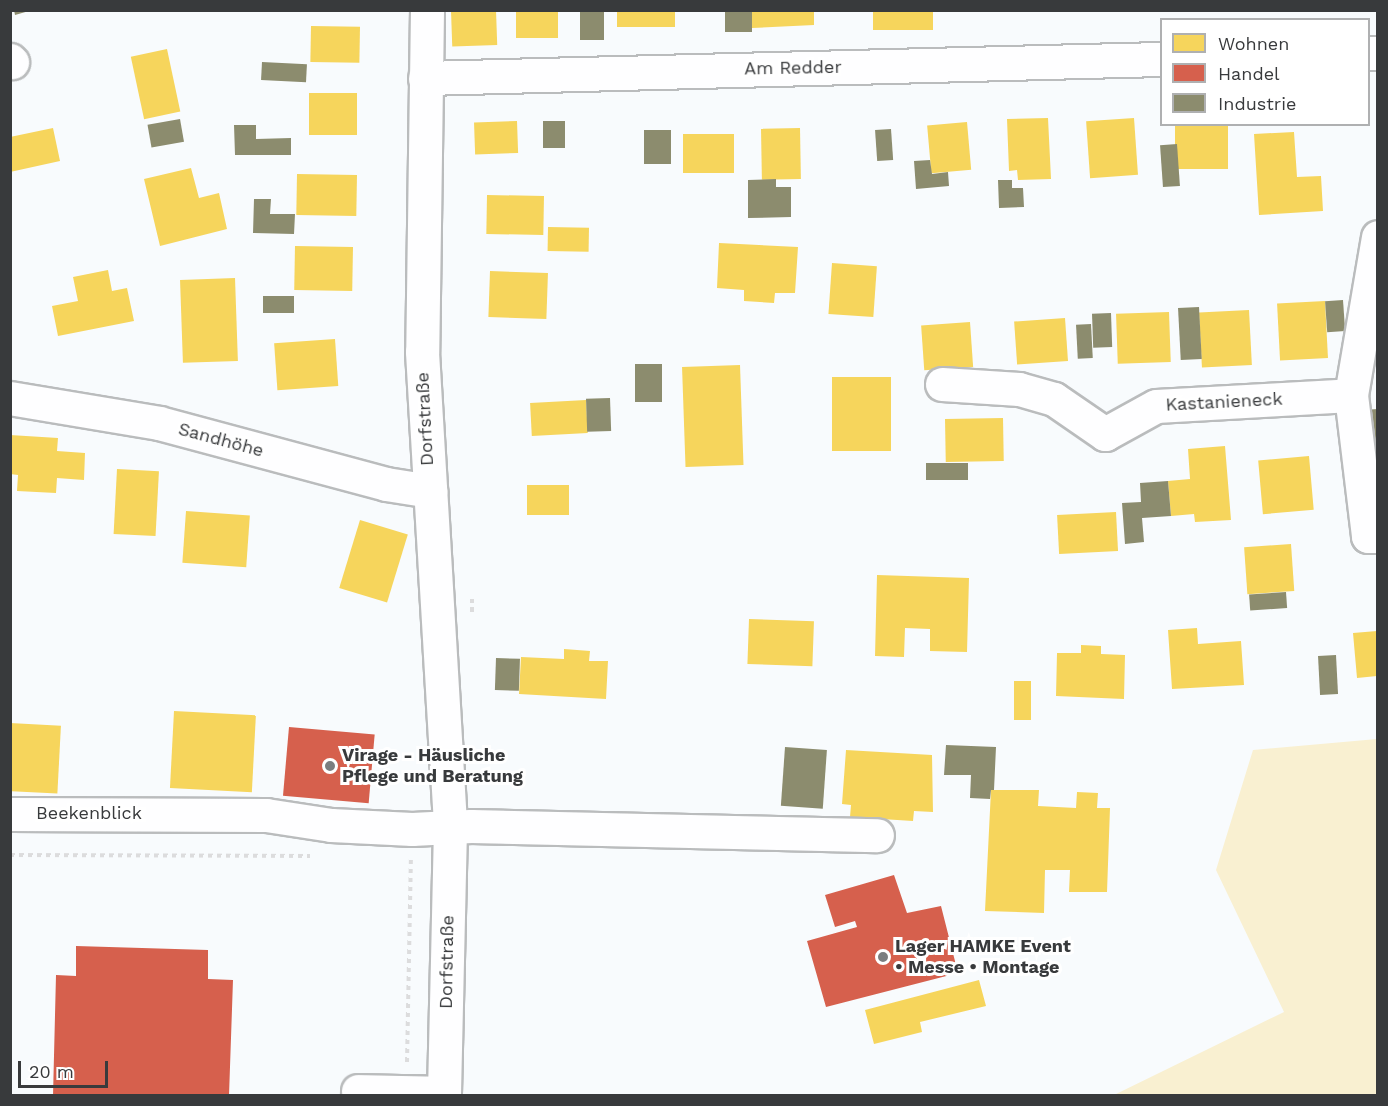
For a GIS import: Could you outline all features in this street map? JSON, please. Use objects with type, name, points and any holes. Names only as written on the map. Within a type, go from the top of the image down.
[{"type":"street","name":"Dorfstraße","points":[[426,10],[422,352],[450,828],[444,1094]]},
{"type":"street","name":"Am Redder","points":[[425,78],[1160,59]]},
{"type":"street","points":[[1377,237],[1352,394],[1368,536],[1377,536]]},
{"type":"street","name":"Kastanieneck","points":[[942,384],[1019,389],[1054,399],[1105,434],[1156,406],[1352,394]]},
{"type":"street","name":"Sandhöhe","points":[[10,398],[159,423],[386,484],[430,490]]},
{"type":"street","name":"Beekenblick","points":[[10,814],[266,815],[331,825],[407,847]]},
{"type":"street","points":[[407,847],[450,828],[877,835]]},
{"type":"street","points":[[358,1091],[444,1094]]},
{"type":"path","points":[[406,1093],[407,847]]},
{"type":"path","points":[[10,855],[317,856]]},
{"type":"shaded area","points":[[1377,739],[1377,1095],[1114,1095],[1284,1012],[1216,870],[1253,750]]},
{"type":"building: Wohnen","points":[[496,10],[497,45],[452,47],[451,12]]},
{"type":"building: Wohnen","points":[[516,10],[558,10],[558,38],[516,38]]},
{"type":"building: Wohnen","points":[[617,10],[675,10],[675,27],[617,27]]},
{"type":"building: Wohnen","points":[[752,10],[814,10],[814,25],[752,28]]},
{"type":"building: Wohnen","points":[[873,10],[933,10],[933,30],[873,30]]},
{"type":"building: Wohnen","points":[[311,26],[360,27],[359,63],[310,62]]},
{"type":"building: Wohnen","points":[[167,49],[180,112],[144,119],[131,57]]},
{"type":"building: Wohnen","points":[[309,93],[357,93],[357,135],[309,135]]},
{"type":"building: Wohnen","points":[[1048,118],[1051,179],[1018,180],[1017,170],[1009,171],[1007,119]]},
{"type":"building: Wohnen","points":[[1134,118],[1138,175],[1090,178],[1086,121]]},
{"type":"building: Wohnen","points":[[517,121],[518,153],[475,154],[474,123]]},
{"type":"building: Wohnen","points":[[967,122],[971,170],[931,173],[927,125]]},
{"type":"building: Wohnen","points":[[1175,126],[1228,126],[1228,169],[1175,169]]},
{"type":"building: Wohnen","points":[[53,128],[60,161],[10,172],[10,137]]},
{"type":"building: Wohnen","points":[[800,128],[801,179],[762,180],[761,129]]},
{"type":"building: Wohnen","points":[[1294,132],[1297,177],[1321,176],[1323,211],[1259,215],[1254,134]]},
{"type":"building: Wohnen","points":[[683,134],[734,134],[734,173],[683,173]]},
{"type":"building: Wohnen","points":[[191,168],[199,198],[219,193],[227,229],[160,246],[144,179]]},
{"type":"building: Wohnen","points":[[297,174],[357,175],[356,216],[296,215]]},
{"type":"building: Wohnen","points":[[487,195],[544,196],[543,235],[486,234]]},
{"type":"building: Wohnen","points":[[548,227],[589,228],[589,252],[548,251]]},
{"type":"building: Wohnen","points":[[719,243],[798,247],[795,293],[775,293],[774,303],[744,301],[744,290],[717,288]]},
{"type":"building: Wohnen","points":[[295,246],[353,247],[352,291],[294,290]]},
{"type":"building: Wohnen","points":[[832,263],[877,266],[873,317],[828,314]]},
{"type":"building: Wohnen","points":[[108,270],[112,291],[127,288],[134,321],[58,336],[52,306],[78,301],[73,277]]},
{"type":"building: Wohnen","points":[[490,271],[548,273],[546,319],[488,317]]},
{"type":"building: Wohnen","points":[[235,278],[238,361],[183,363],[180,280]]},
{"type":"building: Wohnen","points":[[1325,301],[1328,358],[1280,360],[1277,304]]},
{"type":"building: Wohnen","points":[[1249,310],[1252,365],[1202,368],[1199,313]]},
{"type":"building: Wohnen","points":[[1169,312],[1171,362],[1118,364],[1116,314]]},
{"type":"building: Wohnen","points":[[1065,318],[1068,361],[1017,364],[1014,322]]},
{"type":"building: Wohnen","points":[[970,322],[973,367],[924,370],[921,325]]},
{"type":"building: Wohnen","points":[[335,339],[338,386],[277,390],[274,343]]},
{"type":"building: Wohnen","points":[[740,365],[743,465],[686,467],[682,367]]},
{"type":"building: Wohnen","points":[[832,377],[891,377],[891,451],[832,451]]},
{"type":"building: Wohnen","points":[[586,400],[588,433],[532,436],[530,403]]},
{"type":"building: Wohnen","points":[[1003,418],[1004,461],[946,462],[945,419]]},
{"type":"building: Wohnen","points":[[10,435],[58,438],[57,451],[85,453],[84,480],[57,478],[56,493],[17,491],[18,475],[10,474]]},
{"type":"building: Wohnen","points":[[1225,446],[1231,520],[1195,522],[1194,514],[1171,516],[1168,481],[1190,479],[1188,449]]},
{"type":"building: Wohnen","points":[[1309,456],[1314,510],[1263,514],[1258,460]]},
{"type":"building: Wohnen","points":[[117,469],[159,471],[156,536],[114,534]]},
{"type":"building: Wohnen","points":[[527,485],[569,485],[569,515],[527,515]]},
{"type":"building: Wohnen","points":[[186,511],[250,515],[246,567],[182,563]]},
{"type":"building: Wohnen","points":[[1116,512],[1118,551],[1059,554],[1057,515]]},
{"type":"building: Wohnen","points":[[360,520],[408,535],[387,603],[339,588]]},
{"type":"building: Wohnen","points":[[1291,544],[1294,591],[1247,594],[1244,547]]},
{"type":"building: Wohnen","points":[[877,575],[969,578],[967,652],[930,651],[930,629],[905,628],[904,657],[875,656]]},
{"type":"building: Wohnen","points":[[749,619],[814,621],[812,666],[747,664]]},
{"type":"building: Wohnen","points":[[1197,628],[1198,644],[1241,641],[1244,685],[1172,689],[1168,630]]},
{"type":"building: Wohnen","points":[[1377,631],[1377,676],[1357,678],[1353,633]]},
{"type":"building: Wohnen","points":[[1081,645],[1101,646],[1101,654],[1125,655],[1124,699],[1056,696],[1057,653],[1081,653]]},
{"type":"building: Wohnen","points":[[564,649],[590,651],[589,661],[608,661],[606,699],[519,694],[521,657],[564,659]]},
{"type":"building: Wohnen","points":[[1014,681],[1031,681],[1031,720],[1014,720]]},
{"type":"building: Wohnen","points":[[174,711],[256,715],[252,792],[170,788]]},
{"type":"building: Wohnen","points":[[10,723],[61,726],[57,794],[10,791]]},
{"type":"building: Wohnen","points":[[846,750],[932,755],[933,812],[914,811],[913,821],[850,817],[851,805],[842,804]]},
{"type":"building: Wohnen","points":[[991,790],[1039,790],[1038,806],[1076,808],[1077,792],[1098,793],[1097,808],[1110,808],[1107,892],[1069,892],[1070,870],[1045,870],[1044,913],[985,911]]},
{"type":"building: Wohnen","points":[[979,980],[986,1006],[920,1022],[922,1032],[874,1044],[865,1010]]},
{"type":"building: Handel","name":"Virage - Häusliche Pflege und Beratung","points":[[289,727],[375,734],[369,803],[283,796]]},
{"type":"building: Handel","name":"Lager HAMKE Event • Messe • Montage","points":[[894,875],[907,913],[941,906],[958,973],[826,1007],[807,941],[857,927],[855,921],[835,927],[825,895]]},
{"type":"building: Handel","points":[[76,946],[208,950],[208,979],[233,980],[229,1096],[53,1096],[56,975],[76,976]]},
{"type":"building: Industrie","points":[[14,10],[29,10],[29,11],[15,15]]},
{"type":"building: Industrie","points":[[580,10],[604,10],[604,40],[580,40]]},
{"type":"building: Industrie","points":[[725,10],[752,10],[752,32],[725,32]]},
{"type":"building: Industrie","points":[[262,62],[307,64],[306,82],[261,80]]},
{"type":"building: Industrie","points":[[180,119],[184,142],[151,147],[148,125]]},
{"type":"building: Industrie","points":[[543,121],[565,121],[565,148],[543,148]]},
{"type":"building: Industrie","points":[[234,125],[256,125],[256,139],[291,138],[291,155],[235,155]]},
{"type":"building: Industrie","points":[[891,129],[893,160],[877,161],[875,130]]},
{"type":"building: Industrie","points":[[644,130],[671,130],[671,164],[644,164]]},
{"type":"building: Industrie","points":[[1177,144],[1180,186],[1163,187],[1160,145]]},
{"type":"building: Industrie","points":[[930,160],[932,174],[948,172],[949,186],[916,189],[914,161]]},
{"type":"building: Industrie","points":[[776,179],[776,187],[791,187],[791,217],[748,218],[748,180]]},
{"type":"building: Industrie","points":[[998,180],[1012,180],[1012,188],[1023,188],[1024,207],[999,208]]},
{"type":"building: Industrie","points":[[254,199],[271,199],[270,214],[295,214],[294,234],[253,233]]},
{"type":"building: Industrie","points":[[263,296],[294,296],[294,313],[263,313]]},
{"type":"building: Industrie","points":[[1343,300],[1345,331],[1327,332],[1325,301]]},
{"type":"building: Industrie","points":[[1199,307],[1202,359],[1181,360],[1178,308]]},
{"type":"building: Industrie","points":[[1111,313],[1112,347],[1093,348],[1092,314]]},
{"type":"building: Industrie","points":[[1091,324],[1093,358],[1078,359],[1076,325]]},
{"type":"building: Industrie","points":[[635,364],[662,364],[662,402],[635,402]]},
{"type":"building: Industrie","points":[[610,398],[611,431],[587,432],[586,399]]},
{"type":"building: Industrie","points":[[1378,409],[1378,445],[1365,446],[1363,410]]},
{"type":"building: Industrie","points":[[926,463],[968,463],[968,480],[926,480]]},
{"type":"building: Industrie","points":[[1168,481],[1171,516],[1142,518],[1144,542],[1125,544],[1122,503],[1141,502],[1140,483]]},
{"type":"building: Industrie","points":[[1286,592],[1287,608],[1250,611],[1249,595]]},
{"type":"building: Industrie","points":[[1336,655],[1338,694],[1320,695],[1318,656]]},
{"type":"building: Industrie","points":[[496,658],[520,659],[519,691],[495,690]]},
{"type":"building: Industrie","points":[[946,745],[996,747],[994,790],[991,790],[990,799],[970,798],[971,775],[944,775]]},
{"type":"building: Industrie","points":[[785,747],[827,750],[823,809],[781,806]]},
{"type":"place","name":"Virage - Häusliche Pflege und Beratung","points":[[330,766]]},
{"type":"place","name":"Lager HAMKE Event • Messe • Montage","points":[[883,957]]}]
